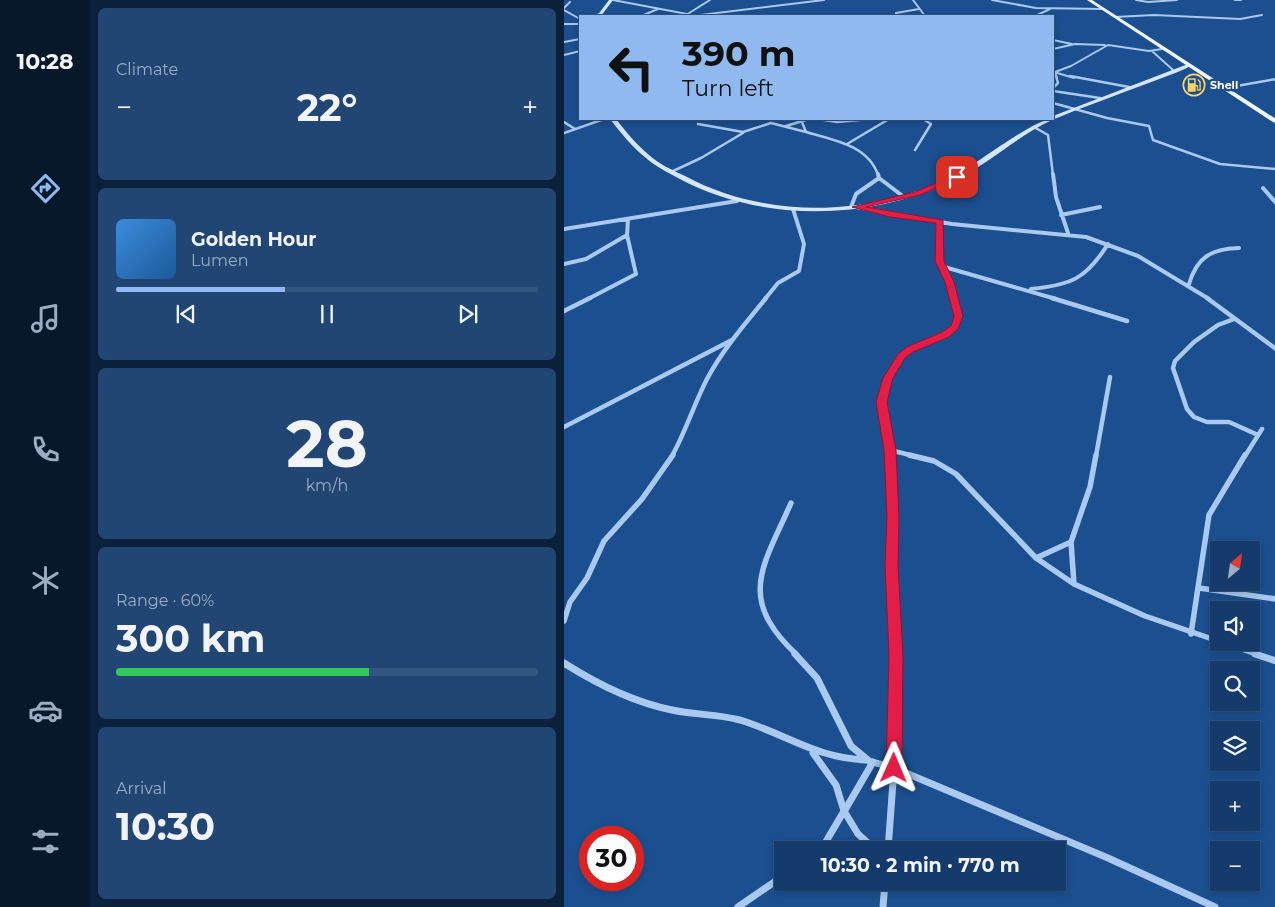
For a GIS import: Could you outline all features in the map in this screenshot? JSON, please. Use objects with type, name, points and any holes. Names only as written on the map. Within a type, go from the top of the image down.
[{"type":"main road","points":[[1090,0],[1275,122]]},
{"type":"street","points":[[600,15],[614,0],[687,14],[710,0]]},
{"type":"street","points":[[797,3],[800,0]]},
{"type":"street","points":[[700,15],[824,0]]},
{"type":"street","points":[[913,0],[925,15]]},
{"type":"street","points":[[992,0],[1052,8],[1103,9]]},
{"type":"street","points":[[1136,0],[1148,2],[1177,0]]},
{"type":"street","points":[[1235,0],[1241,0]]},
{"type":"street","points":[[570,2],[564,9],[579,18]]},
{"type":"street","points":[[896,13],[919,8]]},
{"type":"street","points":[[1037,15],[1052,8]]},
{"type":"street","points":[[643,15],[658,9]]},
{"type":"street","points":[[1114,17],[1154,15],[1240,19],[1262,15]]},
{"type":"street","points":[[564,24],[579,19]]},
{"type":"street","points":[[564,24],[579,24]]},
{"type":"street","points":[[564,42],[579,39]]},
{"type":"street","points":[[1054,40],[1152,51],[1162,49]]},
{"type":"street","points":[[1054,49],[1075,44]]},
{"type":"street","points":[[1054,72],[1070,66],[1108,45]]},
{"type":"street","points":[[564,55],[579,51]]},
{"type":"street","points":[[1152,51],[1173,70]]},
{"type":"street","points":[[1054,117],[1190,65]]},
{"type":"street","points":[[1054,72],[1086,80],[1129,87]]},
{"type":"street","points":[[1054,72],[1058,84],[1054,88]]},
{"type":"street","points":[[1225,88],[1275,79]]},
{"type":"street","points":[[1054,89],[1100,98]]},
{"type":"street","points":[[1054,103],[1149,126],[1153,140],[1220,164],[1275,169]]},
{"type":"street","points":[[564,133],[601,120]]},
{"type":"street","points":[[614,120],[642,152],[671,172],[701,188],[737,201],[793,208],[854,207],[904,197],[945,183],[969,171],[1034,127],[1048,120]]},
{"type":"street","points":[[786,126],[807,120]]},
{"type":"street","points":[[824,120],[837,122],[850,120]]},
{"type":"street","points":[[860,120],[875,126]]},
{"type":"street","points":[[847,144],[887,120]]},
{"type":"street","points":[[915,150],[931,124],[925,120]]},
{"type":"street","points":[[564,122],[574,129]]},
{"type":"street","points":[[802,122],[806,132]]},
{"type":"street","points":[[671,172],[701,158],[743,132],[768,123],[786,126],[847,144],[868,158],[875,166],[879,178],[904,197]]},
{"type":"street","points":[[698,124],[743,132]]},
{"type":"street","points":[[1034,127],[1048,136],[1056,196],[1068,233]]},
{"type":"street","points":[[854,207],[856,194],[879,178]]},
{"type":"street","points":[[1263,188],[1275,203]]},
{"type":"street","points":[[564,229],[737,201]]},
{"type":"street","points":[[854,207],[890,215],[1013,231],[1068,233],[1108,244],[1144,259],[1189,284],[1275,348]]},
{"type":"street","points":[[1061,215],[1100,207]]},
{"type":"street","points":[[564,622],[570,602],[587,578],[604,541],[642,499],[669,462],[682,439],[707,379],[732,340],[778,283],[799,271],[804,244],[793,208]]},
{"type":"street","points":[[564,310],[636,274],[627,235],[628,220]]},
{"type":"street","points":[[889,841],[894,768],[896,656],[890,450],[881,402],[888,378],[905,352],[946,334],[955,327],[958,321],[950,282],[941,266],[938,255],[940,222]]},
{"type":"street","points":[[564,264],[586,259],[627,235]]},
{"type":"street","points":[[1028,290],[1051,287],[1081,278],[1091,271],[1108,244]]},
{"type":"street","points":[[1189,284],[1195,266],[1199,261],[1219,252],[1239,248]]},
{"type":"street","points":[[941,266],[1028,290],[1127,321]]},
{"type":"street","points":[[1234,318],[1218,325],[1194,342],[1175,361],[1173,368],[1187,409],[1194,417],[1207,422],[1229,422],[1258,435]]},
{"type":"street","points":[[564,427],[732,340]]},
{"type":"street","points":[[1074,584],[1071,542],[1090,487],[1110,377]]},
{"type":"street","points":[[1191,634],[1209,515],[1216,500],[1262,429]]},
{"type":"street","points":[[890,450],[934,462],[956,474],[1036,558],[1074,584],[1112,603],[1191,634],[1275,661]]},
{"type":"street","points":[[791,503],[764,559],[761,570],[760,589],[765,622],[771,632],[816,676],[854,751],[870,761]]},
{"type":"street","points":[[1036,558],[1071,542]]},
{"type":"street","points":[[1199,588],[1275,599]]},
{"type":"street","points":[[564,662],[586,677],[646,704],[686,713],[728,717],[742,721],[812,752],[850,760],[870,761],[894,768],[1108,858],[1215,907]]},
{"type":"street","points":[[812,752],[836,784],[844,811],[858,834],[866,841]]},
{"type":"street","points":[[826,841],[870,761]]},
{"type":"street","points":[[738,907],[774,882]]},
{"type":"street","points":[[883,907],[884,891]]},
{"type":"place","name":"Shell","points":[[1194,85]]},
{"type":"route","points":[[894,768],[896,656],[892,565],[893,518],[890,450],[881,402],[888,378],[901,356],[910,349],[946,334],[955,327],[958,316],[950,282],[941,266],[938,255],[940,222],[890,215],[856,207],[917,194],[957,177]]}]
